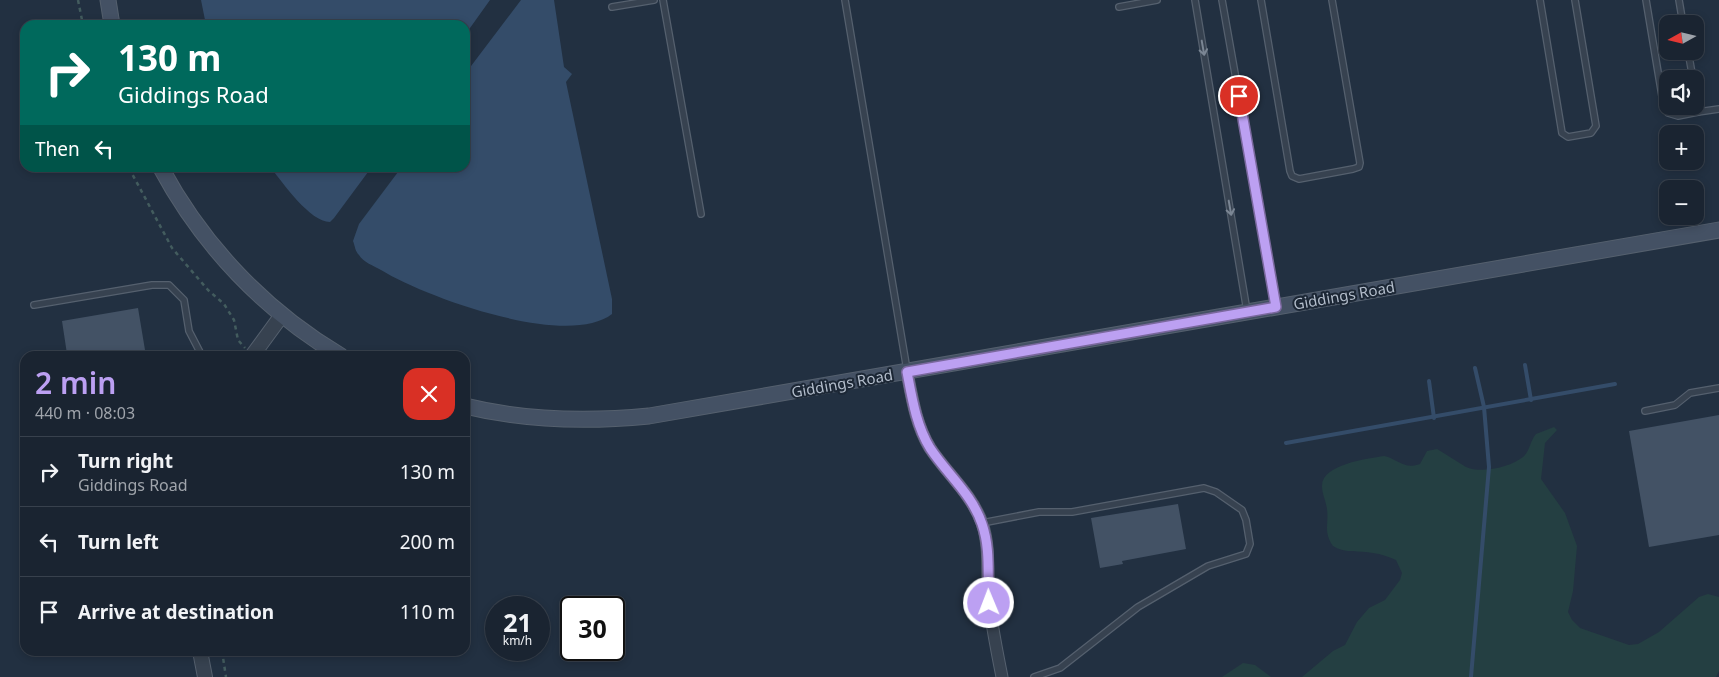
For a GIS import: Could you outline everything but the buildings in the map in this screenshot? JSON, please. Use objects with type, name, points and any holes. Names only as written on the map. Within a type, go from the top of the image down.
[{"type":"main road","points":[[108,0],[111,20]]},
{"type":"main road","points":[[163,172],[184,206],[216,250],[248,285],[282,315],[334,351]]},
{"type":"main road","name":"Giddings Road","points":[[470,407],[535,418],[570,420],[622,418],[683,410],[1719,230]]},
{"type":"street","points":[[255,351],[282,315]]},
{"type":"street","points":[[907,372],[915,412],[924,437],[936,457],[965,491],[982,523],[988,545],[989,603],[1002,677]]},
{"type":"street","points":[[201,656],[205,677]]},
{"type":"lane","points":[[612,7],[654,0]]},
{"type":"lane","points":[[663,0],[701,214]]},
{"type":"lane","points":[[845,0],[907,372]]},
{"type":"lane","points":[[1119,6],[1156,0]]},
{"type":"lane","points":[[1195,0],[1248,312]]},
{"type":"lane","points":[[1222,0],[1276,307]]},
{"type":"lane","points":[[1261,0],[1290,171],[1292,176],[1299,179],[1353,169],[1359,167],[1360,163],[1332,0]]},
{"type":"lane","points":[[1540,0],[1562,133],[1568,137],[1591,133],[1596,126],[1575,0]]},
{"type":"lane","points":[[1646,0],[1659,78]]},
{"type":"lane","points":[[1680,0],[1682,15]]},
{"type":"lane","points":[[1704,111],[1719,109]]},
{"type":"lane","points":[[34,305],[152,285],[169,285],[184,300],[189,331],[199,351]]},
{"type":"lane","points":[[1645,411],[1675,406],[1690,393],[1719,388]]},
{"type":"lane","points":[[982,523],[1040,512],[1072,512],[1204,488],[1216,492],[1239,507],[1245,516],[1250,544],[1246,554],[1221,560],[1208,566],[1138,607],[1060,668],[1034,677]]},
{"type":"path","points":[[78,0],[82,20]]},
{"type":"path","points":[[132,172],[172,248],[208,290],[224,304],[234,320],[238,340],[248,351]]},
{"type":"path","points":[[223,656],[226,677]]},
{"type":"green space","points":[[1554,427],[1557,430],[1545,443],[1541,479],[1565,513],[1577,546],[1573,591],[1568,612],[1572,620],[1580,628],[1629,645],[1638,644],[1659,632],[1699,597],[1708,594],[1719,597],[1719,671],[1716,677],[1302,677],[1333,651],[1345,645],[1357,622],[1369,608],[1385,600],[1400,580],[1402,573],[1396,560],[1391,558],[1368,552],[1342,550],[1333,546],[1327,532],[1327,509],[1322,486],[1329,472],[1357,461],[1384,456],[1405,465],[1414,466],[1420,464],[1427,451],[1437,449],[1466,467],[1487,470],[1518,461],[1527,452],[1536,434]]},
{"type":"green space","points":[[1243,663],[1255,665],[1271,677],[1222,677]]},
{"type":"water","points":[[201,0],[490,0],[470,28],[470,20],[205,20]]},
{"type":"water","points":[[521,0],[554,0],[564,67],[572,74],[566,82],[612,299],[612,314],[591,323],[563,326],[531,323],[496,315],[462,305],[402,281],[363,260],[356,250],[353,241],[359,224],[398,172],[470,172],[470,67]]},
{"type":"water","points":[[274,172],[368,172],[330,222],[314,216],[290,192]]},
{"type":"waterway","points":[[1525,365],[1531,400]]},
{"type":"waterway","points":[[1471,677],[1489,467],[1484,407],[1475,368]]},
{"type":"waterway","points":[[1429,381],[1434,418]]},
{"type":"waterway","points":[[1286,443],[1615,384]]},
{"type":"route","points":[[989,603],[989,556],[982,523],[965,491],[936,457],[924,437],[915,412],[907,372],[1276,307],[1239,96]]}]
